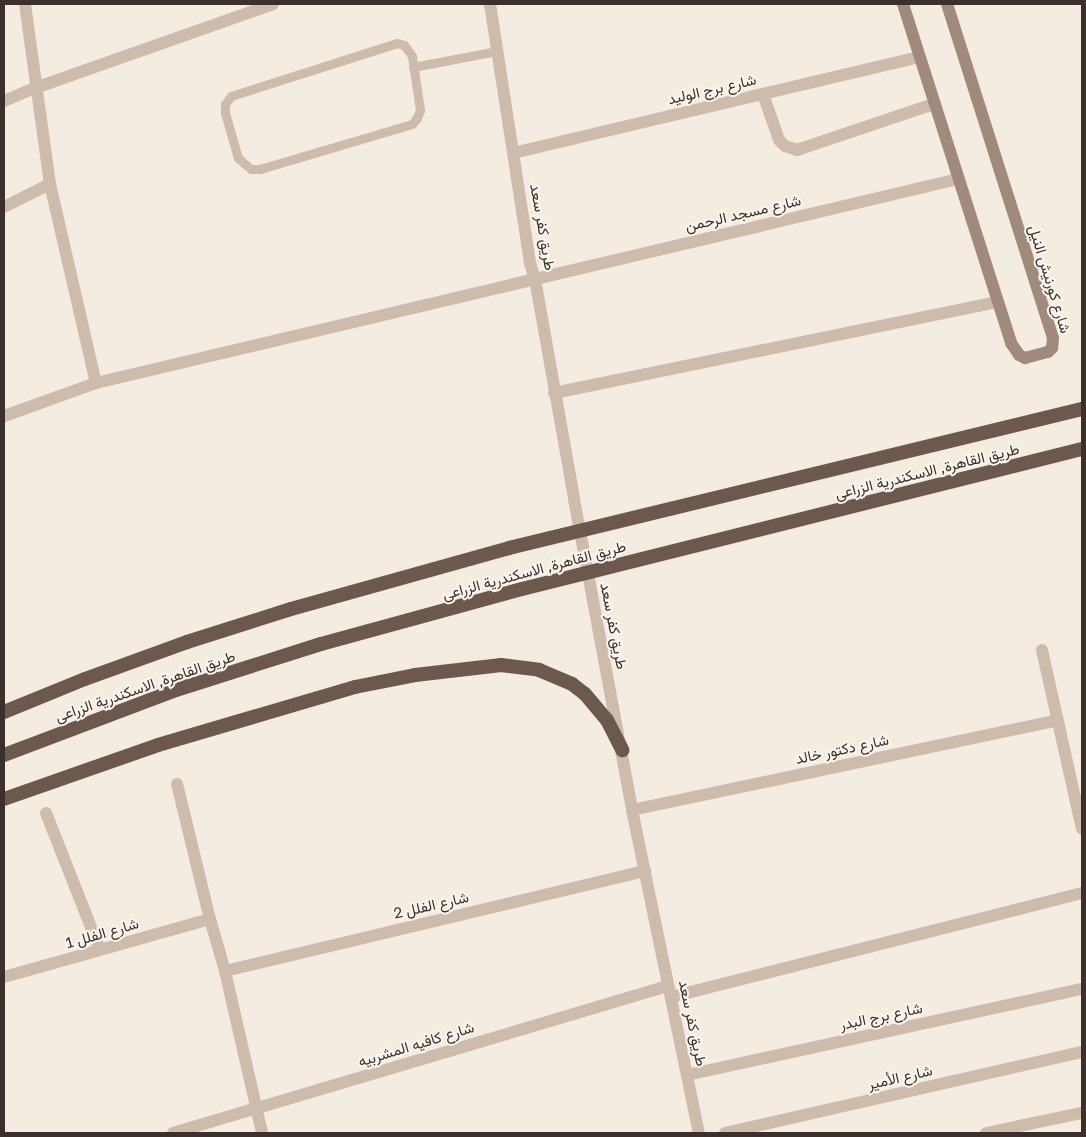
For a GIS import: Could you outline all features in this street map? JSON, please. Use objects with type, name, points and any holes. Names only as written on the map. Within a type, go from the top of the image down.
[{"type":"highway","name":"طريق القاهرة, الاسكندرية الزراعى","points":[[4,712],[85,679],[187,642],[291,609],[509,548],[1082,409]]},
{"type":"highway","name":"طريق القاهرة, الاسكندرية الزراعى","points":[[4,756],[176,690],[321,644],[522,589],[1082,449]]},
{"type":"highway","points":[[4,799],[158,745],[355,687],[415,675],[501,665],[539,670],[572,684],[585,694],[607,720],[622,750]]},
{"type":"main road","name":"شارع كورنيش النيل","points":[[903,4],[1011,343],[1019,355],[1025,358],[1048,352],[1052,348],[1053,338],[947,4]]},
{"type":"street","points":[[25,4],[35,88],[50,184],[96,383]]},
{"type":"street","points":[[4,101],[35,88],[273,4]]},
{"type":"street","name":"طريق كفر سعد","points":[[490,4],[530,263],[535,279],[554,393],[632,810],[699,1133]]},
{"type":"street","name":"شارع برج الوليد","points":[[513,153],[919,56]]},
{"type":"street","points":[[763,94],[780,140],[785,146],[797,150],[934,104]]},
{"type":"street","name":"شارع مسجد الرحمن","points":[[4,416],[96,383],[958,179]]},
{"type":"street","points":[[4,206],[50,184]]},
{"type":"street","points":[[554,393],[997,302]]},
{"type":"street","points":[[1042,650],[1082,829]]},
{"type":"street","name":"شارع دكتور خالد","points":[[632,810],[1058,720]]},
{"type":"street","points":[[177,784],[210,919],[225,971],[262,1133]]},
{"type":"street","points":[[46,813],[100,950]]},
{"type":"street","name":"شارع الفلل 2","points":[[225,971],[645,871]]},
{"type":"street","name":"شارع كافيه المشربيه","points":[[173,1133],[670,991],[1082,893]]},
{"type":"street","name":"شارع الفلل 1","points":[[4,977],[210,919]]},
{"type":"street","name":"شارع برج البدر","points":[[687,1075],[1082,989]]},
{"type":"street","name":"شارع الأمير","points":[[724,1133],[1082,1052]]},
{"type":"street","points":[[986,1133],[1082,1113]]},
{"type":"lane","points":[[396,43],[409,49],[413,67],[420,110],[412,124],[260,169],[252,169],[238,158],[224,113],[226,104],[231,96],[396,43]]},
{"type":"lane","points":[[413,67],[497,51]]}]
